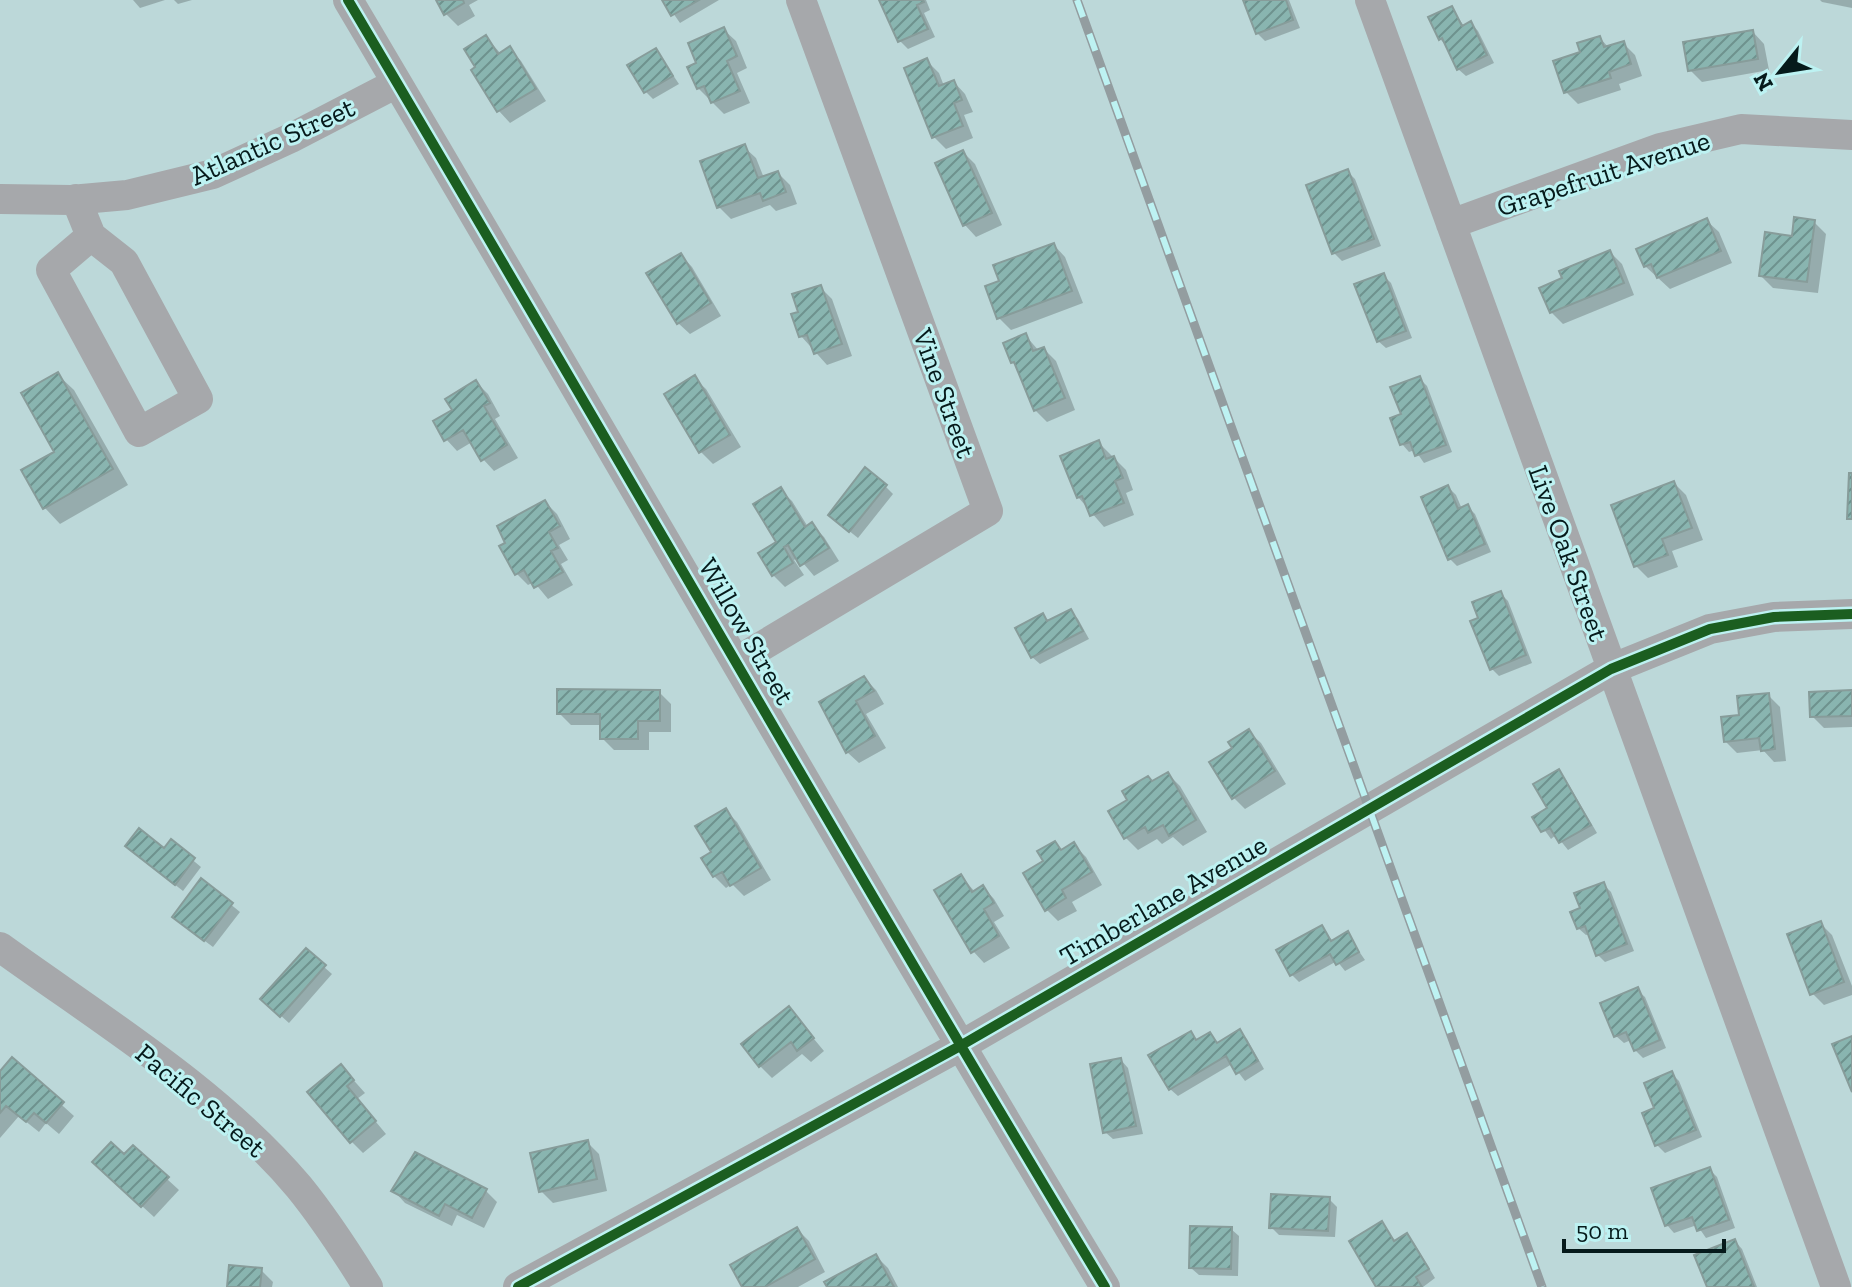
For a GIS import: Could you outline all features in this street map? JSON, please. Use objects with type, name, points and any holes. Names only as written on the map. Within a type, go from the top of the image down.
[{"type":"street","name":"Willow Street","points":[[348,0],[960,1046],[1105,1287]]},
{"type":"street","name":"Vine Street","points":[[737,661],[988,511],[801,0]]},
{"type":"street","name":"Live Oak Street","points":[[1370,0],[1836,1287]]},
{"type":"street","name":"Atlantic Street","points":[[0,199],[127,195],[213,174],[397,83]]},
{"type":"street","name":"Grapefruit Avenue","points":[[1451,224],[1660,148],[1741,129],[1852,135]]},
{"type":"street","points":[[76,199],[91,236],[124,262],[198,399],[139,432],[51,270],[91,236]]},
{"type":"street","name":"Timberlane Avenue","points":[[518,1287],[960,1046],[1611,669],[1710,629],[1774,617],[1852,614]]},
{"type":"street","name":"Pacific Street","points":[[0,947],[194,1088],[251,1139],[297,1185],[333,1231],[368,1287]]},
{"type":"building","points":[[436,0],[463,0],[464,3],[444,15]]},
{"type":"building","points":[[662,0],[699,0],[671,16]]},
{"type":"building","points":[[879,0],[923,0],[917,5],[928,29],[898,42]]},
{"type":"building","points":[[1243,0],[1286,0],[1293,20],[1256,34]]},
{"type":"building","points":[[1452,6],[1462,26],[1471,21],[1487,55],[1457,70],[1428,17]]},
{"type":"building","points":[[724,27],[737,56],[727,61],[740,91],[711,103],[704,86],[697,89],[687,67],[696,63],[688,43]]},
{"type":"building","points":[[1753,30],[1758,59],[1688,71],[1683,42]]},
{"type":"building","points":[[486,35],[498,54],[510,46],[536,89],[497,112],[471,70],[475,67],[464,49]]},
{"type":"building","points":[[1600,36],[1604,47],[1624,41],[1631,64],[1609,72],[1611,78],[1564,93],[1553,61],[1580,52],[1577,43]]},
{"type":"building","points":[[656,48],[673,76],[644,93],[627,65]]},
{"type":"building","points":[[927,58],[939,86],[954,80],[962,100],[954,103],[963,126],[932,138],[904,68]]},
{"type":"building","points":[[745,144],[758,178],[778,171],[786,192],[763,201],[760,193],[717,208],[700,161]]},
{"type":"building","points":[[963,150],[992,213],[963,226],[935,163]]},
{"type":"building","points":[[1348,169],[1374,239],[1332,254],[1306,185]]},
{"type":"building","points":[[1794,217],[1815,220],[1807,282],[1759,276],[1765,232],[1792,236]]},
{"type":"building","points":[[1707,218],[1721,251],[1657,278],[1651,264],[1644,267],[1636,249]]},
{"type":"building","points":[[1054,243],[1072,291],[997,319],[985,286],[999,281],[993,265]]},
{"type":"building","points":[[1610,250],[1624,283],[1550,313],[1539,288],[1562,278],[1559,271]]},
{"type":"building","points":[[681,253],[711,303],[677,324],[646,273]]},
{"type":"building","points":[[1384,273],[1406,331],[1377,342],[1354,284]]},
{"type":"building","points":[[821,285],[842,344],[814,354],[807,335],[799,337],[791,314],[798,312],[792,294]]},
{"type":"building","points":[[1026,333],[1033,351],[1044,347],[1065,398],[1034,411],[1003,343]]},
{"type":"building","points":[[58,372],[113,469],[43,509],[21,470],[54,452],[21,393]]},
{"type":"building","points":[[695,375],[730,435],[699,453],[664,394]]},
{"type":"building","points":[[1420,376],[1446,445],[1415,456],[1410,442],[1400,445],[1390,418],[1401,414],[1390,387]]},
{"type":"building","points":[[476,380],[490,403],[484,406],[507,445],[481,461],[463,430],[444,441],[433,421],[452,410],[445,399]]},
{"type":"building","points":[[1099,440],[1106,459],[1114,456],[1123,478],[1115,481],[1124,503],[1090,516],[1082,496],[1077,498],[1060,456]]},
{"type":"building","points":[[865,467],[887,485],[849,532],[828,515]]},
{"type":"building","points":[[1849,473],[1852,473],[1852,519],[1847,519]]},
{"type":"building","points":[[1674,481],[1692,528],[1662,539],[1668,555],[1634,567],[1611,505]]},
{"type":"building","points":[[1448,485],[1458,509],[1468,504],[1485,544],[1448,560],[1421,497]]},
{"type":"building","points":[[781,487],[805,527],[812,522],[829,548],[800,566],[788,545],[784,547],[793,563],[772,576],[758,553],[776,542],[753,504]]},
{"type":"building","points":[[545,500],[560,526],[549,532],[558,548],[551,551],[563,572],[534,588],[524,570],[515,575],[499,546],[505,543],[497,526]]},
{"type":"building","points":[[1501,591],[1526,655],[1490,670],[1470,621],[1478,618],[1472,602]]},
{"type":"building","points":[[1071,609],[1083,631],[1031,658],[1015,628],[1043,613],[1047,621]]},
{"type":"building","points":[[864,676],[874,691],[856,701],[875,736],[846,753],[819,702]]},
{"type":"building","points":[[557,689],[660,690],[660,721],[638,721],[638,739],[600,739],[600,714],[557,714]]},
{"type":"building","points":[[1852,690],[1852,716],[1810,717],[1809,692]]},
{"type":"building","points":[[1769,693],[1775,749],[1761,751],[1759,738],[1724,742],[1721,717],[1739,715],[1737,696]]},
{"type":"building","points":[[1249,729],[1275,771],[1232,799],[1209,762],[1232,748],[1228,742]]},
{"type":"building","points":[[1559,769],[1591,825],[1559,843],[1550,828],[1541,832],[1532,817],[1547,808],[1533,784]]},
{"type":"building","points":[[1168,772],[1196,820],[1169,836],[1163,825],[1148,833],[1145,827],[1124,839],[1108,811],[1127,800],[1122,791],[1148,776],[1152,781]]},
{"type":"building","points":[[726,808],[761,868],[730,886],[722,872],[713,877],[701,858],[711,852],[695,826]]},
{"type":"building","points":[[139,828],[164,848],[171,839],[195,858],[175,885],[125,846]]},
{"type":"building","points":[[1055,841],[1061,850],[1074,842],[1092,872],[1062,890],[1066,898],[1045,911],[1023,873],[1043,861],[1037,851]]},
{"type":"building","points":[[961,874],[972,892],[983,885],[994,903],[984,909],[999,936],[971,953],[934,890]]},
{"type":"building","points":[[201,878],[233,903],[204,941],[172,917]]},
{"type":"building","points":[[1604,882],[1627,944],[1596,956],[1585,926],[1577,929],[1570,912],[1580,908],[1574,893]]},
{"type":"building","points":[[1821,921],[1844,982],[1810,995],[1787,934]]},
{"type":"building","points":[[1322,925],[1331,941],[1348,931],[1359,952],[1336,965],[1330,954],[1290,976],[1276,950]]},
{"type":"building","points":[[306,948],[326,965],[280,1017],[260,999]]},
{"type":"building","points":[[1638,987],[1660,1040],[1634,1051],[1626,1032],[1614,1037],[1600,1003]]},
{"type":"building","points":[[789,1006],[814,1038],[797,1051],[791,1042],[759,1067],[741,1044]]},
{"type":"building","points":[[1240,1029],[1258,1061],[1236,1074],[1226,1056],[1169,1090],[1148,1055],[1191,1031],[1196,1040],[1210,1032],[1217,1043]]},
{"type":"building","points":[[1852,1036],[1852,1092],[1832,1044]]},
{"type":"building","points":[[12,1057],[64,1102],[46,1123],[34,1113],[26,1122],[6,1106],[0,1113],[0,1071]]},
{"type":"building","points":[[1121,1058],[1136,1126],[1103,1133],[1090,1064]]},
{"type":"building","points":[[341,1064],[354,1080],[347,1086],[376,1121],[350,1143],[307,1092]]},
{"type":"building","points":[[1672,1071],[1696,1130],[1655,1146],[1642,1113],[1654,1108],[1644,1083]]},
{"type":"building","points":[[588,1140],[597,1179],[539,1192],[530,1153]]},
{"type":"building","points":[[111,1142],[124,1154],[133,1145],[169,1177],[141,1207],[92,1162]]},
{"type":"building","points":[[415,1152],[487,1189],[472,1218],[445,1204],[439,1216],[391,1191]]},
{"type":"building","points":[[1710,1167],[1729,1220],[1697,1231],[1692,1217],[1665,1226],[1651,1188]]},
{"type":"building","points":[[1271,1194],[1330,1197],[1328,1231],[1269,1228]]},
{"type":"building","points":[[1382,1221],[1394,1241],[1407,1233],[1429,1269],[1416,1277],[1422,1287],[1376,1287],[1349,1241]]},
{"type":"building","points":[[1190,1226],[1232,1227],[1231,1269],[1189,1268]]},
{"type":"building","points":[[797,1227],[815,1259],[765,1287],[742,1287],[730,1265]]},
{"type":"building","points":[[1735,1239],[1754,1287],[1707,1287],[1694,1255]]},
{"type":"building","points":[[876,1254],[894,1287],[827,1287],[824,1282]]},
{"type":"building","points":[[229,1265],[262,1268],[260,1287],[227,1287]]},
{"type":"railway","points":[[1077,0],[1542,1287]]},
{"type":"cycle path","points":[[348,0],[1105,1287]]},
{"type":"cycle path","points":[[518,1287],[960,1046],[1611,669],[1710,629],[1774,617],[1852,614]]}]
